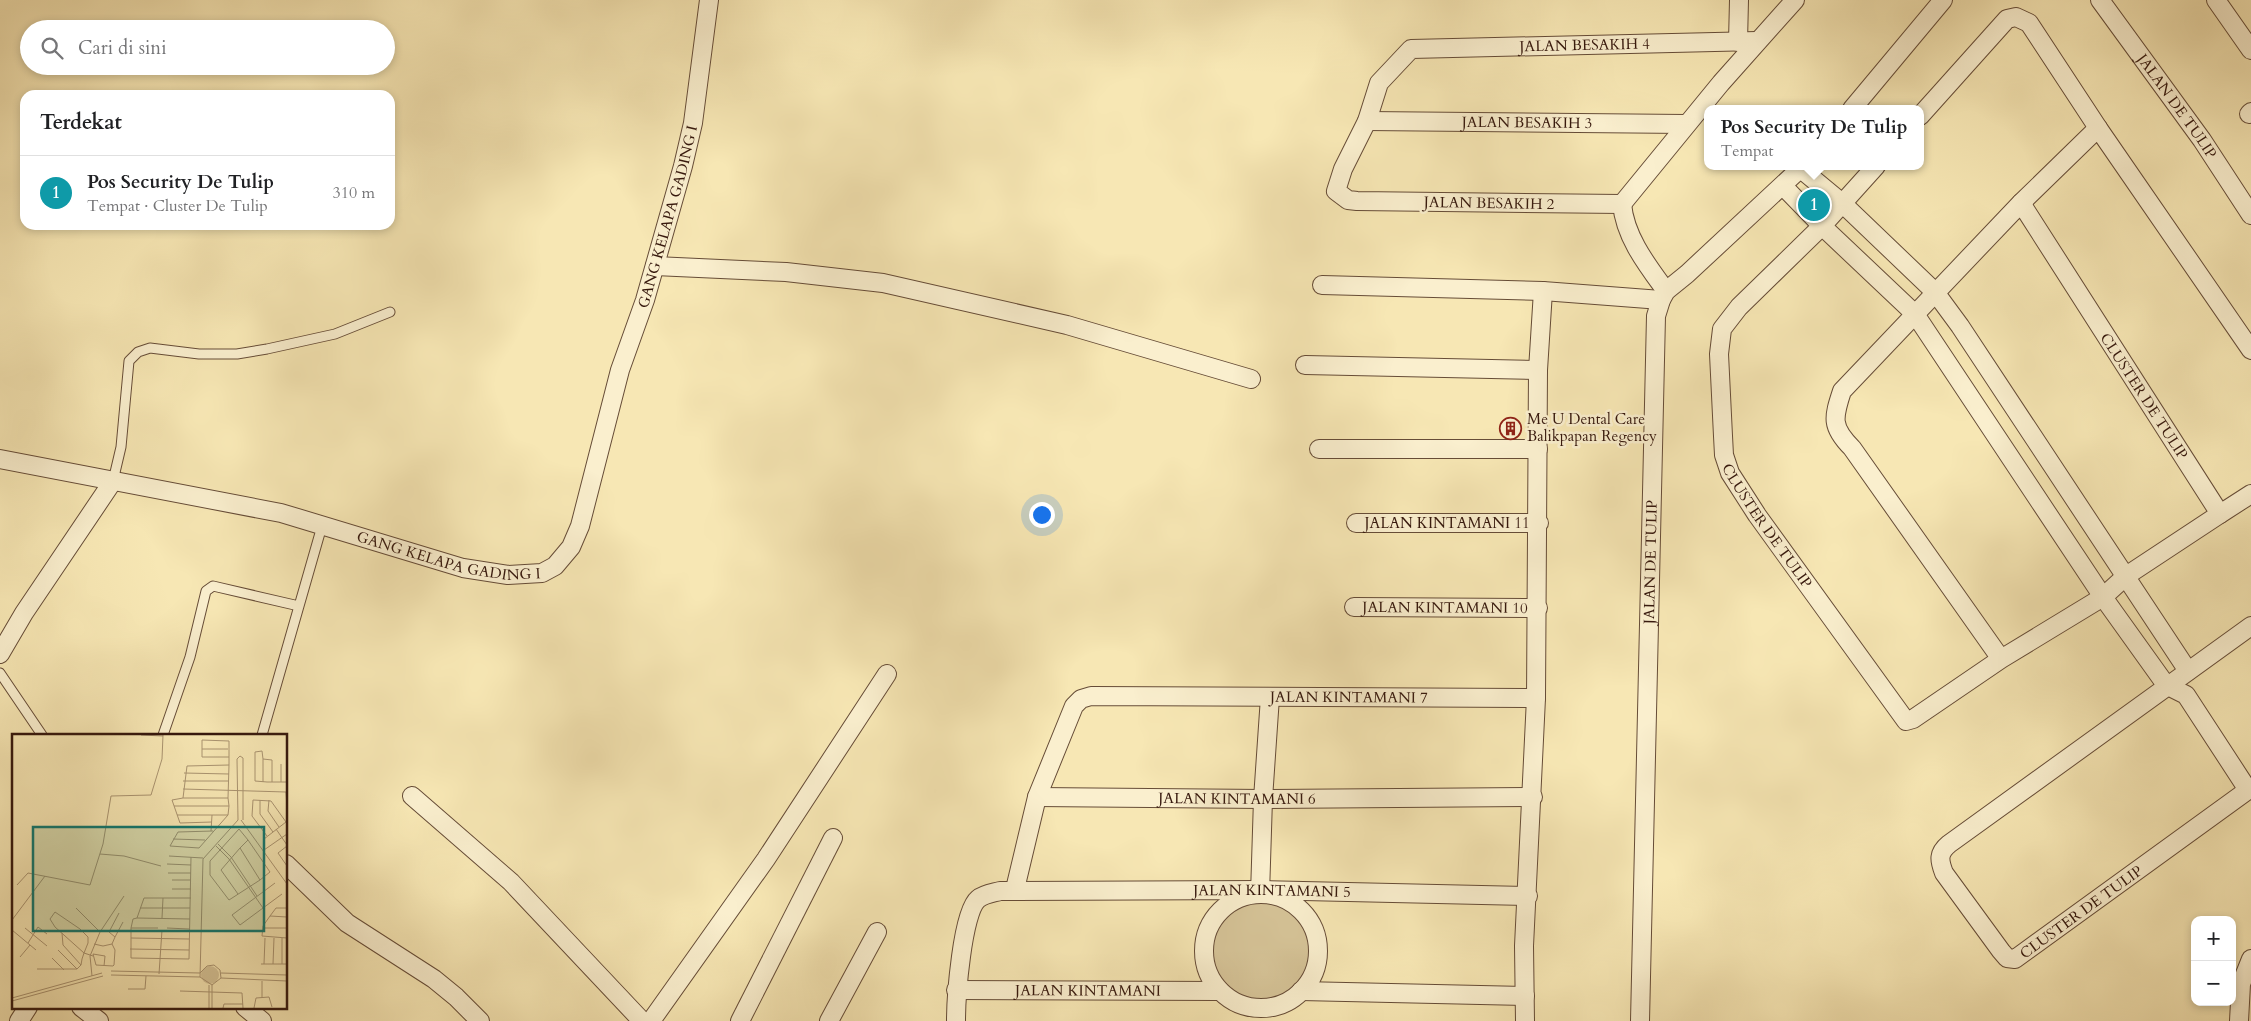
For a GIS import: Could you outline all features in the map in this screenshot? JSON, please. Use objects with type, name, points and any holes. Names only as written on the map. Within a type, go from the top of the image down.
[{"type":"street","name":"GANG KELAPA GADING I","points":[[0,459],[281,513],[463,568],[508,575],[542,573],[555,566],[571,547],[580,526],[620,370],[655,266],[683,166],[693,123],[710,0]]},
{"type":"street","points":[[1738,42],[1739,0]]},
{"type":"street","points":[[1663,296],[1624,222],[1622,204],[1686,124],[1795,0]]},
{"type":"street","points":[[1855,105],[1943,0]]},
{"type":"street","name":"JALAN DE TULIP","points":[[2100,0],[2202,140],[2251,215]]},
{"type":"street","points":[[2216,0],[2251,50]]},
{"type":"street","points":[[1924,112],[2007,19],[2016,17],[2028,22],[2098,128],[2251,350]]},
{"type":"street","name":"JALAN BESAKIH 4","points":[[1367,121],[1379,83],[1411,49],[1757,41]]},
{"type":"street","name":"JALAN BESAKIH 3","points":[[1367,121],[1686,124]]},
{"type":"street","name":"JALAN BESAKIH 2","points":[[1367,121],[1343,169],[1336,191],[1348,200],[1622,204]]},
{"type":"street","points":[[2001,659],[1852,448],[1841,437],[1835,425],[1834,417],[1842,391],[2021,203],[2098,128]]},
{"type":"street","points":[[1322,285],[1663,296],[1799,170]]},
{"type":"street","points":[[1783,186],[1822,226],[1915,314],[2103,597],[2166,685],[2186,695],[2188,671],[1960,326],[1935,292],[1805,170]]},
{"type":"street","name":"CLUSTER DE TULIP","points":[[1872,170],[1822,226],[1738,307],[1722,329],[1719,354],[1724,455],[1730,473],[1757,515],[1906,721],[1913,719],[2001,659],[2103,597],[2126,576],[2251,494]]},
{"type":"street","name":"CLUSTER DE TULIP","points":[[2021,203],[2220,514]]},
{"type":"street","points":[[655,266],[786,272],[883,283],[1068,325],[1251,379]]},
{"type":"street","points":[[1525,1021],[1524,946],[1533,797],[1538,608],[1538,370],[1543,291]]},
{"type":"street","name":"JALAN DE TULIP","points":[[1640,1021],[1656,316],[1663,296]]},
{"type":"street","points":[[1304,365],[1538,370]]},
{"type":"street","points":[[1320,449],[1538,449]]},
{"type":"street","points":[[0,654],[29,606],[113,481]]},
{"type":"street","name":"JALAN KINTAMANI 11","points":[[1356,523],[1539,523]]},
{"type":"street","name":"JALAN KINTAMANI 10","points":[[1354,607],[1538,608]]},
{"type":"street","name":"CLUSTER DE TULIP","points":[[2186,695],[2247,791],[2015,959],[2007,958],[1944,873],[1939,859],[1941,851],[2166,685],[2251,626]]},
{"type":"street","points":[[651,1021],[766,859],[887,674]]},
{"type":"street","points":[[1015,889],[1037,797],[1074,706],[1081,699],[1091,696],[1270,697]]},
{"type":"street","name":"JALAN KINTAMANI 7","points":[[1260,892],[1263,799],[1270,697],[1536,698]]},
{"type":"street","points":[[412,796],[511,882],[642,1021]]},
{"type":"street","name":"JALAN KINTAMANI 6","points":[[1037,797],[1263,799],[1533,797]]},
{"type":"street","points":[[740,1021],[833,838]]},
{"type":"street","points":[[288,866],[347,923],[434,979],[456,997],[480,1021]]},
{"type":"street","name":"JALAN KINTAMANI 5","points":[[956,1021],[956,990],[969,912],[977,899],[1000,890],[1528,896]]},
{"type":"street","points":[[1260,892],[1275,896],[1295,906],[1310,922],[1316,936],[1318,951],[1316,966],[1310,979],[1301,991],[1290,1000],[1261,1014],[1220,991],[1212,980],[1206,966],[1204,944],[1211,923],[1220,911],[1232,902],[1260,892]]},
{"type":"street","points":[[829,1021],[876,932]]},
{"type":"street","points":[[2240,1021],[2251,959]]},
{"type":"street","name":"JALAN KINTAMANI","points":[[956,990],[1220,991]]},
{"type":"street","points":[[1301,991],[1525,996]]},
{"type":"street","points":[[19,1021],[27,1008]]},
{"type":"street","points":[[82,1008],[99,1021]]},
{"type":"street","points":[[246,1008],[262,1021]]},
{"type":"lane","points":[[113,481],[121,448],[129,361],[138,352],[150,348],[199,354],[237,354],[335,334],[390,312]]},
{"type":"lane","points":[[262,734],[322,526]]},
{"type":"lane","points":[[162,734],[190,657],[206,591],[209,588],[213,586],[299,606]]},
{"type":"lane","points":[[0,673],[41,734]]},
{"type":"shaded area","points":[[1260,900],[1279,903],[1296,914],[1307,931],[1310,950],[1307,969],[1296,986],[1279,997],[1260,1000],[1241,997],[1224,986],[1213,969],[1210,950],[1213,931],[1224,914],[1241,903]]},
{"type":"place","name":"Pos Security De Tulip","points":[[1814,205]]},
{"type":"place","name":"Me U Dental Care Balikpapan Regency","points":[[1511,428]]}]
